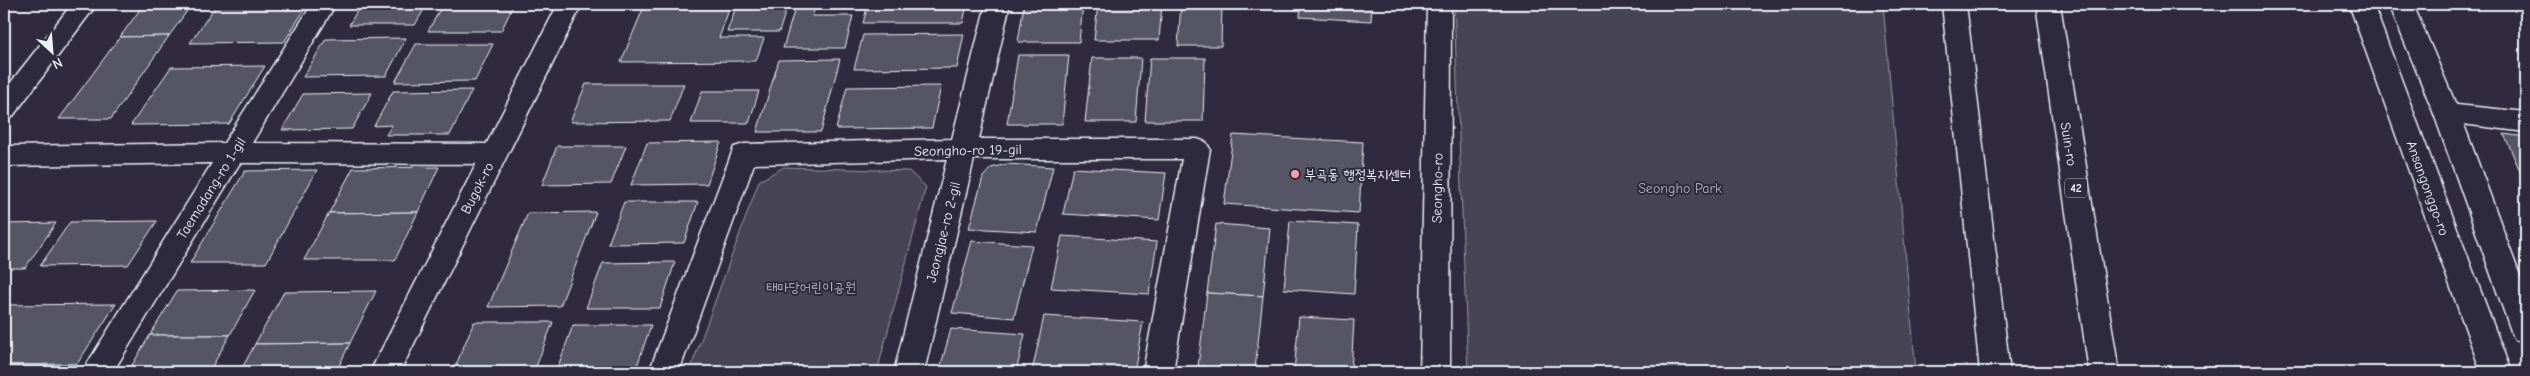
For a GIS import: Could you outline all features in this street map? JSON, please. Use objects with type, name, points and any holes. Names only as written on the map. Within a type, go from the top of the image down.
[{"type":"street","points":[[4,109],[86,4]]},
{"type":"street","name":"Taemadang-ro 1-gil","points":[[97,372],[324,4]]},
{"type":"street","name":"Bugok-ro","points":[[385,372],[570,4]]},
{"type":"street","name":"Jeongjae-ro 2-gil","points":[[909,372],[998,4]]},
{"type":"street","name":"Seongho-ro","points":[[1435,372],[1439,4]]},
{"type":"street","points":[[1954,4],[1995,372]]},
{"type":"street","name":"Suin-ro","points":[[2048,4],[2104,372]]},
{"type":"street","name":"Ansangonggo-ro","points":[[2361,4],[2496,372]]},
{"type":"street","points":[[2401,4],[2447,114],[2526,331]]},
{"type":"street","points":[[2447,114],[2526,122]]},
{"type":"street","name":"Seongho-ro 19-gil","points":[[664,372],[744,154],[962,149],[1197,148],[1158,372]]},
{"type":"street","points":[[4,156],[233,153],[494,154]]},
{"type":"green space","name":"Seongho Park","points":[[1454,4],[1883,4],[1916,372],[1468,372]]},
{"type":"green space","name":"태마당어린이공원","points":[[784,167],[909,171],[926,187],[877,372],[690,370],[759,181]]},
{"type":"building","points":[[144,4],[192,4],[169,36],[120,37]]},
{"type":"building","points":[[217,4],[308,4],[284,42],[190,43]]},
{"type":"building","points":[[361,4],[427,4],[415,25],[349,25]]},
{"type":"building","points":[[443,4],[514,4],[501,31],[428,31]]},
{"type":"building","points":[[645,4],[731,4],[719,38],[764,38],[756,61],[621,62]]},
{"type":"building","points":[[737,4],[788,4],[779,32],[727,32]]},
{"type":"building","points":[[868,4],[967,4],[963,23],[863,23]]},
{"type":"building","points":[[1024,4],[1083,4],[1079,42],[1018,42]]},
{"type":"building","points":[[1098,4],[1162,4],[1159,40],[1094,40]]},
{"type":"building","points":[[1181,4],[1222,4],[1221,46],[1178,46]]},
{"type":"building","points":[[1301,4],[1372,4],[1371,21],[1300,17]]},
{"type":"building","points":[[795,8],[815,8],[812,16],[853,16],[845,48],[783,48]]},
{"type":"building","points":[[964,34],[957,68],[854,69],[863,35]]},
{"type":"building","points":[[169,36],[111,119],[59,119],[120,37]]},
{"type":"building","points":[[406,38],[386,76],[303,77],[326,39]]},
{"type":"building","points":[[416,44],[493,44],[475,81],[395,82]]},
{"type":"building","points":[[1018,55],[1069,55],[1062,124],[1007,124]]},
{"type":"building","points":[[1092,58],[1141,58],[1136,122],[1085,122]]},
{"type":"building","points":[[1150,58],[1205,58],[1203,121],[1145,121]]},
{"type":"building","points":[[840,59],[821,132],[757,132],[779,60]]},
{"type":"building","points":[[265,66],[229,124],[131,125],[171,67]]},
{"type":"building","points":[[586,84],[684,84],[670,121],[570,122]]},
{"type":"building","points":[[941,86],[932,128],[836,129],[847,87]]},
{"type":"building","points":[[472,90],[450,135],[386,135],[392,125],[374,126],[393,91]]},
{"type":"building","points":[[702,91],[759,91],[749,123],[691,123]]},
{"type":"building","points":[[372,93],[352,129],[282,130],[303,94]]},
{"type":"building","points":[[2504,134],[2526,137],[2526,185]]},
{"type":"building","points":[[1233,135],[1363,142],[1359,213],[1224,204]]},
{"type":"building","points":[[721,142],[707,184],[631,185],[647,143]]},
{"type":"building","points":[[557,146],[626,146],[611,184],[542,185]]},
{"type":"building","points":[[1007,164],[1053,167],[1037,232],[969,228],[983,177],[991,168]]},
{"type":"building","points":[[439,167],[418,212],[329,213],[353,168]]},
{"type":"building","points":[[1073,168],[1166,173],[1159,220],[1063,214]]},
{"type":"building","points":[[317,170],[266,263],[190,263],[245,171]]},
{"type":"building","points":[[624,202],[698,202],[684,243],[608,244]]},
{"type":"building","points":[[418,212],[395,260],[304,260],[329,213]]},
{"type":"building","points":[[596,212],[560,306],[488,307],[528,213]]},
{"type":"building","points":[[157,221],[128,265],[40,266],[70,222]]},
{"type":"building","points":[[1290,221],[1358,225],[1354,294],[1284,289]]},
{"type":"building","points":[[56,223],[25,268],[4,268],[4,224]]},
{"type":"building","points":[[1216,224],[1270,228],[1263,296],[1207,293]]},
{"type":"building","points":[[1062,236],[1157,242],[1149,294],[1051,288]]},
{"type":"building","points":[[972,241],[1032,245],[1014,318],[952,313]]},
{"type":"building","points":[[675,262],[660,308],[586,308],[603,263]]},
{"type":"building","points":[[255,290],[230,335],[150,335],[177,291]]},
{"type":"building","points":[[376,291],[350,343],[255,344],[284,292]]},
{"type":"building","points":[[1207,293],[1263,296],[1255,370],[1198,366]]},
{"type":"building","points":[[116,304],[77,364],[4,365],[4,305]]},
{"type":"building","points":[[1044,316],[1143,322],[1134,372],[1032,372]]},
{"type":"building","points":[[1299,317],[1354,320],[1351,372],[1294,372]]},
{"type":"building","points":[[474,322],[553,322],[534,372],[453,372]]},
{"type":"building","points":[[573,325],[651,325],[635,372],[556,372]]},
{"type":"building","points":[[951,329],[1025,334],[1016,372],[939,372]]},
{"type":"building","points":[[150,335],[230,335],[209,372],[128,372]]},
{"type":"building","points":[[350,343],[336,372],[240,372],[255,344]]},
{"type":"building","points":[[77,364],[72,372],[4,372],[4,365]]},
{"type":"place","name":"부곡동 행정복지센터","points":[[1295,174]]}]
